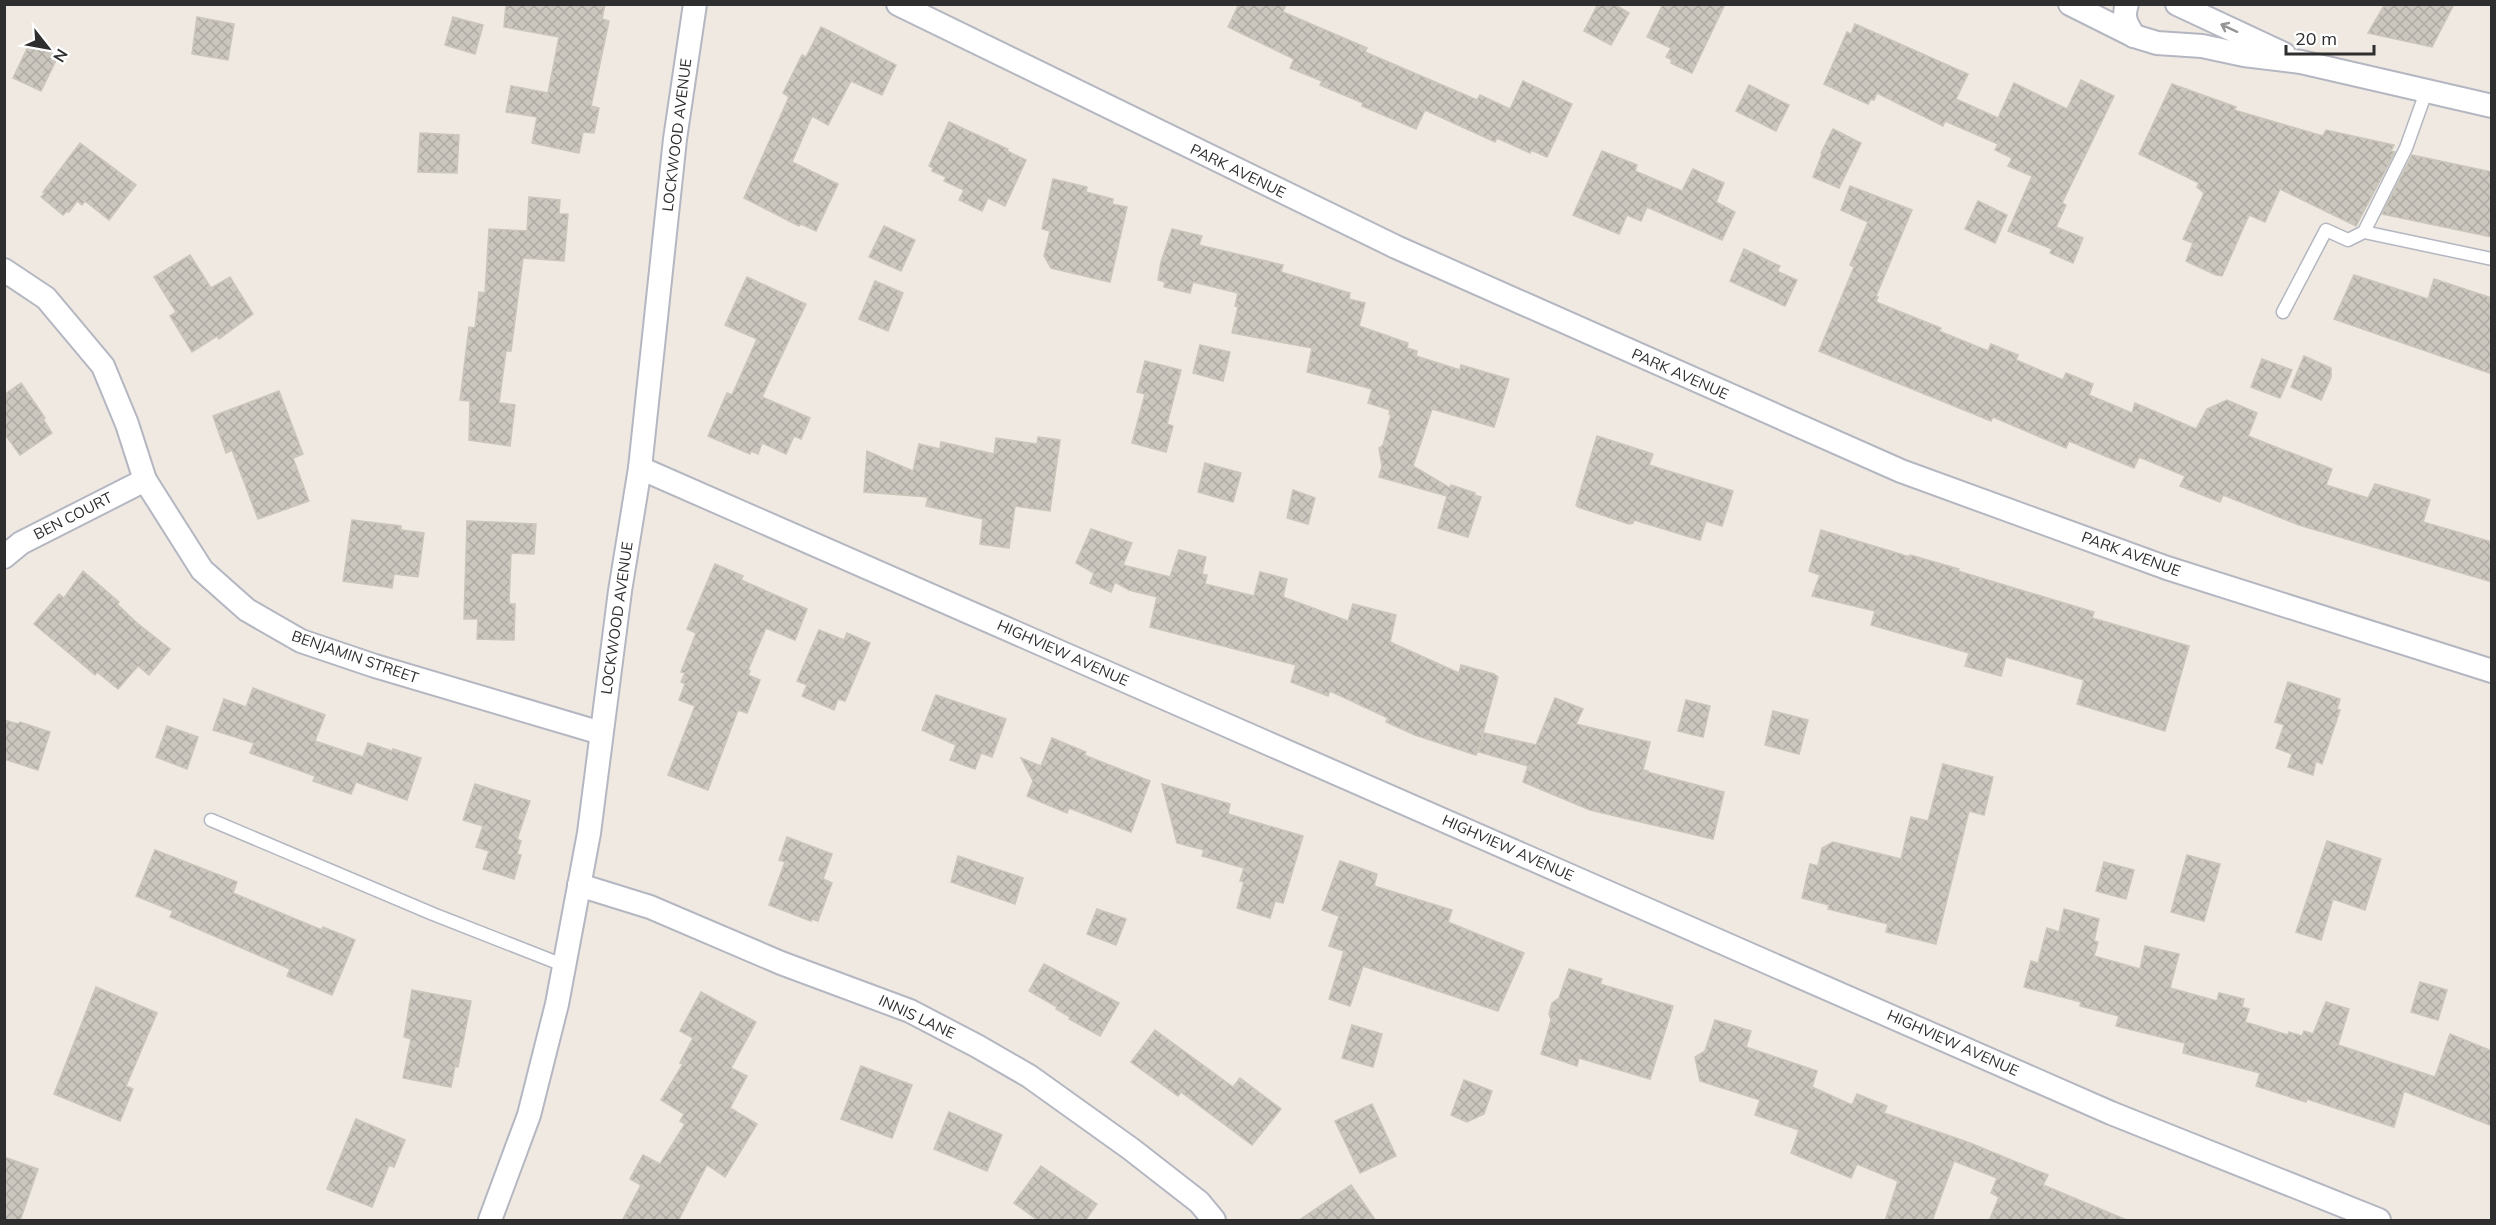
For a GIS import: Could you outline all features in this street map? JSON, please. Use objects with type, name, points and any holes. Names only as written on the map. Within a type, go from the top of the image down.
[{"type":"street","name":"LOCKWOOD AVENUE","points":[[490,1221],[529,1114],[557,1004],[589,833],[600,733],[640,468],[675,139],[695,4]]},
{"type":"street","name":"PARK AVENUE","points":[[898,4],[1396,248],[1901,471],[2167,568],[2492,671]]},
{"type":"street","points":[[2070,4],[2134,36],[2157,43],[2184,44],[2301,62],[2492,106]]},
{"type":"street","points":[[2127,4],[2124,12],[2126,25],[2134,36]]},
{"type":"street","points":[[2183,7],[2195,22],[2191,37],[2184,44]]},
{"type":"street","points":[[2183,7],[2301,62]]},
{"type":"street","name":"BENJAMIN STREET","points":[[4,270],[46,298],[103,366],[127,424],[145,480],[202,570],[247,610],[301,641],[375,666],[600,733]]},
{"type":"street","name":"HIGHVIEW AVENUE","points":[[640,468],[2110,1113],[2379,1221]]},
{"type":"street","name":"BEN COURT","points":[[4,557],[21,543],[145,480]]},
{"type":"street","name":"INNIS LANE","points":[[579,885],[650,907],[781,963],[910,1011],[977,1046],[1038,1083],[1131,1149],[1199,1202],[1214,1221]]},
{"type":"lane","points":[[2283,312],[2326,230],[2348,240],[2364,232],[2406,148],[2426,92]]},
{"type":"lane","points":[[2364,232],[2492,258]]},
{"type":"lane","points":[[211,820],[433,914],[563,965]]},
{"type":"building","points":[[506,4],[605,4],[602,19],[609,21],[591,106],[599,108],[594,133],[583,132],[579,153],[532,143],[537,117],[506,112],[511,86],[548,93],[559,37],[504,27]]},
{"type":"building","points":[[1239,4],[1286,4],[1283,12],[1367,48],[1365,52],[1477,100],[1480,95],[1510,109],[1523,81],[1572,104],[1547,157],[1531,150],[1530,153],[1497,138],[1495,142],[1425,110],[1416,129],[1320,85],[1322,81],[1290,68],[1294,59],[1228,27]]},
{"type":"building","points":[[1598,4],[1614,4],[1629,13],[1611,45],[1584,31]]},
{"type":"building","points":[[1663,4],[1725,4],[1692,73],[1671,63],[1672,60],[1666,57],[1671,48],[1647,37]]},
{"type":"building","points":[[2385,4],[2454,4],[2432,47],[2368,33]]},
{"type":"building","points":[[197,17],[234,24],[228,60],[192,54]]},
{"type":"building","points":[[453,17],[483,25],[475,54],[445,45]]},
{"type":"building","points":[[1855,24],[1968,74],[1956,99],[1998,118],[2014,83],[2067,109],[2081,80],[2114,96],[2062,203],[2066,205],[2056,227],[2083,238],[2073,263],[2050,253],[2052,249],[2008,231],[2032,176],[2008,166],[2012,158],[1995,150],[1998,144],[1945,121],[1943,126],[1877,93],[1874,100],[1871,99],[1868,104],[1824,84],[1847,32],[1851,34]]},
{"type":"building","points":[[821,27],[896,65],[882,95],[851,81],[828,125],[812,116],[792,162],[838,184],[816,231],[801,224],[799,226],[744,198],[789,97],[783,93],[802,55],[806,57]]},
{"type":"building","points":[[31,41],[59,54],[41,91],[13,78]]},
{"type":"building","points":[[2172,84],[2236,107],[2234,110],[2323,136],[2326,130],[2394,145],[2391,151],[2395,152],[2356,226],[2280,189],[2265,222],[2249,215],[2222,276],[2216,275],[2186,261],[2193,243],[2183,239],[2204,193],[2197,187],[2199,183],[2139,154]]},
{"type":"building","points":[[1749,85],[1789,105],[1776,131],[1736,111]]},
{"type":"building","points":[[949,122],[1008,149],[1007,151],[1026,160],[1005,206],[988,198],[982,211],[959,200],[964,190],[944,181],[946,177],[932,171],[933,168],[929,166]]},
{"type":"building","points":[[1833,129],[1861,143],[1839,188],[1813,177],[1821,153]]},
{"type":"building","points":[[420,133],[459,135],[457,173],[418,172]]},
{"type":"building","points":[[80,143],[136,185],[109,220],[85,201],[82,205],[77,201],[69,212],[63,215],[41,197]]},
{"type":"building","points":[[1602,151],[1637,165],[1635,171],[1682,191],[1693,169],[1724,183],[1716,202],[1735,212],[1722,240],[1647,207],[1641,221],[1627,215],[1619,234],[1573,215]]},
{"type":"building","points":[[2412,155],[2492,172],[2492,237],[2382,214]]},
{"type":"building","points":[[1053,179],[1087,187],[1086,192],[1113,199],[1112,204],[1127,207],[1110,282],[1051,268],[1044,256],[1050,231],[1042,229]]},
{"type":"building","points":[[1850,186],[1912,210],[1876,296],[1878,297],[1876,302],[1941,328],[1939,331],[1988,351],[1991,344],[2018,355],[2016,360],[2063,380],[2066,373],[2093,384],[2089,395],[2132,413],[2135,403],[2196,429],[2207,409],[2227,400],[2257,413],[2248,436],[2332,469],[2326,485],[2368,498],[2375,484],[2430,500],[2423,522],[2492,542],[2492,582],[2299,525],[2223,495],[2220,502],[2180,486],[2185,476],[2139,457],[2134,468],[2069,441],[2066,448],[1993,417],[1991,421],[1819,351],[1854,267],[1850,265],[1868,222],[1841,210]]},
{"type":"building","points":[[529,197],[560,200],[559,214],[568,214],[564,261],[523,258],[511,351],[506,351],[499,403],[515,405],[510,446],[469,440],[470,401],[460,400],[469,327],[475,328],[479,292],[485,293],[489,229],[527,231]]},
{"type":"building","points":[[1978,201],[2007,215],[1995,243],[1965,229]]},
{"type":"building","points":[[884,226],[915,240],[901,271],[869,257]]},
{"type":"building","points":[[1172,229],[1202,236],[1199,245],[1283,265],[1281,272],[1350,293],[1349,299],[1365,303],[1359,326],[1408,343],[1407,348],[1417,351],[1416,356],[1460,370],[1461,365],[1509,379],[1494,427],[1432,409],[1413,466],[1450,488],[1451,485],[1481,497],[1468,537],[1438,528],[1447,496],[1379,477],[1382,466],[1379,448],[1383,445],[1391,415],[1390,410],[1368,403],[1372,389],[1307,372],[1312,348],[1232,333],[1238,307],[1235,306],[1238,293],[1193,282],[1190,293],[1164,287],[1165,282],[1158,280],[1161,262]]},
{"type":"building","points":[[1744,249],[1780,266],[1777,271],[1797,280],[1785,306],[1730,281]]},
{"type":"building","points":[[190,255],[211,288],[230,277],[253,314],[219,339],[217,336],[192,352],[170,316],[176,312],[154,277]]},
{"type":"building","points":[[2354,275],[2428,299],[2434,279],[2492,298],[2492,374],[2334,319]]},
{"type":"building","points":[[747,277],[806,304],[762,397],[810,418],[801,439],[794,436],[786,454],[762,443],[758,454],[751,451],[750,454],[708,436],[727,393],[732,395],[757,339],[725,325]]},
{"type":"building","points":[[875,281],[903,293],[888,331],[859,319]]},
{"type":"building","points":[[1200,345],[1230,352],[1223,381],[1193,373]]},
{"type":"building","points":[[2304,356],[2331,368],[2331,377],[2321,400],[2291,387]]},
{"type":"building","points":[[2262,359],[2292,370],[2280,398],[2251,387]]},
{"type":"building","points":[[1145,361],[1181,370],[1167,424],[1173,426],[1166,452],[1132,443],[1145,394],[1137,392]]},
{"type":"building","points":[[21,383],[45,418],[43,419],[52,433],[20,455],[4,433],[4,395]]},
{"type":"building","points":[[279,391],[303,454],[293,458],[309,501],[258,519],[232,450],[226,453],[213,416]]},
{"type":"building","points":[[1597,436],[1653,454],[1649,465],[1733,491],[1722,526],[1706,521],[1700,540],[1634,520],[1629,524],[1578,507],[1576,505]]},
{"type":"building","points":[[1038,437],[1060,440],[1050,511],[1015,506],[1009,548],[980,544],[983,519],[926,506],[928,497],[864,492],[867,451],[913,471],[919,444],[940,449],[941,442],[994,454],[996,438],[1037,444]]},
{"type":"building","points":[[1205,463],[1241,473],[1233,502],[1198,492]]},
{"type":"building","points":[[1293,490],[1315,498],[1308,524],[1287,518]]},
{"type":"building","points":[[352,520],[401,526],[401,530],[424,533],[418,577],[394,574],[392,588],[343,581]]},
{"type":"building","points":[[467,521],[536,524],[534,554],[511,553],[509,604],[515,604],[514,640],[477,639],[478,619],[464,619]]},
{"type":"building","points":[[1091,529],[1132,543],[1123,565],[1170,577],[1179,550],[1206,557],[1202,574],[1207,575],[1205,584],[1254,596],[1260,572],[1287,579],[1283,597],[1348,621],[1353,604],[1396,615],[1390,642],[1459,673],[1461,665],[1498,677],[1476,755],[1415,735],[1386,722],[1388,718],[1330,691],[1328,696],[1291,682],[1296,665],[1150,627],[1157,597],[1129,590],[1115,582],[1111,592],[1090,583],[1094,573],[1076,563]]},
{"type":"building","points":[[1821,530],[1959,569],[1958,571],[2094,612],[2092,618],[2189,646],[2165,731],[2077,704],[2084,680],[2006,657],[2001,676],[1965,666],[1969,653],[1871,625],[1875,611],[1812,596],[1820,575],[1809,571]]},
{"type":"building","points":[[715,564],[743,576],[741,580],[807,609],[795,640],[766,628],[748,670],[750,671],[748,675],[760,680],[747,713],[738,710],[708,790],[668,775],[695,706],[679,700],[685,684],[681,682],[685,673],[681,672],[696,633],[687,629]]},
{"type":"building","points":[[83,571],[119,602],[117,604],[137,623],[170,649],[149,675],[138,666],[118,689],[97,672],[95,675],[34,624],[59,594],[64,598]]},
{"type":"building","points":[[819,630],[844,640],[847,633],[870,643],[845,701],[838,699],[834,710],[802,696],[807,685],[797,681]]},
{"type":"building","points":[[2288,682],[2340,699],[2337,709],[2340,710],[2322,764],[2316,761],[2313,775],[2288,767],[2292,754],[2276,748],[2284,725],[2275,722]]},
{"type":"building","points":[[253,688],[325,715],[315,741],[363,757],[368,743],[421,758],[407,800],[356,782],[351,794],[313,781],[315,776],[250,753],[254,743],[213,730],[224,699],[246,707]]},
{"type":"building","points":[[936,695],[1006,719],[992,757],[981,753],[975,769],[950,760],[956,745],[922,730]]},
{"type":"building","points":[[1555,698],[1583,709],[1576,724],[1650,742],[1643,770],[1724,792],[1713,839],[1590,810],[1523,782],[1528,766],[1479,752],[1484,733],[1536,745]]},
{"type":"building","points":[[1686,700],[1710,706],[1703,737],[1678,731]]},
{"type":"building","points":[[1773,711],[1808,720],[1799,754],[1765,745]]},
{"type":"building","points":[[4,720],[18,724],[20,722],[50,732],[38,770],[4,759]]},
{"type":"building","points":[[167,726],[198,737],[187,769],[156,757]]},
{"type":"building","points":[[1052,738],[1086,752],[1084,755],[1150,781],[1131,832],[1069,808],[1067,813],[1027,796],[1033,781],[1021,758],[1041,766]]},
{"type":"building","points":[[1943,764],[1993,777],[1984,815],[1969,811],[1936,944],[1886,932],[1888,924],[1828,909],[1829,905],[1802,898],[1810,864],[1818,866],[1822,848],[1833,842],[1901,859],[1911,817],[1928,821]]},
{"type":"building","points":[[475,784],[530,801],[517,839],[521,841],[517,854],[521,855],[514,879],[483,869],[489,851],[476,847],[483,826],[463,820]]},
{"type":"building","points":[[1162,784],[1230,804],[1228,814],[1303,836],[1283,903],[1275,901],[1270,918],[1237,908],[1244,882],[1240,881],[1244,868],[1202,856],[1204,850],[1177,843]]},
{"type":"building","points":[[787,837],[832,854],[823,879],[832,883],[818,921],[812,919],[811,921],[769,905],[785,862],[779,860]]},
{"type":"building","points":[[2327,841],[2381,859],[2365,910],[2333,899],[2321,940],[2296,932]]},
{"type":"building","points":[[155,850],[237,882],[233,893],[322,930],[323,927],[355,940],[332,995],[287,976],[290,969],[170,917],[173,911],[136,896]]},
{"type":"building","points":[[2187,855],[2220,864],[2204,921],[2171,912]]},
{"type":"building","points":[[958,856],[1023,878],[1015,904],[951,882]]},
{"type":"building","points":[[1340,861],[1377,874],[1374,886],[1452,910],[1448,922],[1524,953],[1498,1011],[1363,966],[1350,1006],[1329,999],[1344,951],[1329,946],[1339,916],[1322,910]]},
{"type":"building","points":[[2104,862],[2134,870],[2126,899],[2096,891]]},
{"type":"building","points":[[1097,909],[1126,919],[1116,945],[1087,934]]},
{"type":"building","points":[[2064,909],[2099,919],[2094,941],[2098,942],[2094,956],[2140,969],[2145,946],[2179,954],[2170,988],[2217,1001],[2219,993],[2244,999],[2242,1007],[2249,1009],[2245,1022],[2288,1035],[2289,1032],[2302,1036],[2304,1031],[2313,1034],[2326,1002],[2349,1009],[2338,1045],[2435,1077],[2450,1034],[2492,1051],[2492,1126],[2404,1091],[2394,1127],[2307,1099],[2306,1102],[2256,1086],[2260,1073],[2183,1053],[2185,1043],[2116,1026],[2119,1016],[2080,1006],[2081,1002],[2024,987],[2031,961],[2038,963],[2047,928],[2059,932]]},
{"type":"building","points":[[1044,964],[1119,1003],[1100,1036],[1069,1019],[1070,1017],[1056,1009],[1057,1007],[1029,991]]},
{"type":"building","points":[[1569,969],[1602,979],[1600,984],[1673,1006],[1650,1079],[1579,1058],[1577,1066],[1541,1054],[1551,1020],[1549,1014],[1552,1003],[1559,998]]},
{"type":"building","points":[[2420,982],[2447,990],[2438,1020],[2411,1012]]},
{"type":"building","points":[[96,987],[157,1013],[126,1086],[133,1089],[120,1121],[54,1094]]},
{"type":"building","points":[[412,990],[471,1001],[458,1067],[455,1066],[451,1087],[403,1078],[411,1039],[404,1037]]},
{"type":"building","points":[[701,992],[756,1022],[731,1068],[747,1076],[730,1108],[757,1124],[725,1177],[707,1165],[678,1221],[622,1221],[641,1185],[630,1179],[643,1155],[660,1164],[685,1124],[680,1121],[684,1114],[661,1100],[683,1064],[680,1063],[693,1038],[680,1031]]},
{"type":"building","points":[[1715,1020],[1751,1031],[1746,1047],[1817,1071],[1812,1087],[1852,1105],[1857,1094],[1887,1106],[1884,1113],[1970,1143],[2048,1175],[2043,1185],[2129,1221],[1989,1221],[1999,1197],[1991,1193],[1997,1178],[1954,1161],[1932,1221],[1885,1221],[1898,1181],[1857,1164],[1851,1178],[1791,1153],[1799,1130],[1755,1115],[1760,1100],[1700,1081],[1695,1057],[1705,1051]]},
{"type":"building","points":[[1352,1025],[1382,1034],[1373,1067],[1342,1058]]},
{"type":"building","points":[[1155,1030],[1233,1087],[1240,1078],[1281,1109],[1252,1145],[1181,1092],[1178,1096],[1131,1062]]},
{"type":"building","points":[[861,1066],[912,1085],[892,1138],[841,1119]]},
{"type":"building","points":[[1464,1080],[1492,1091],[1484,1114],[1467,1122],[1451,1115]]},
{"type":"building","points":[[1372,1104],[1396,1156],[1360,1173],[1335,1121]]},
{"type":"building","points":[[949,1112],[1002,1135],[987,1171],[934,1149]]},
{"type":"building","points":[[356,1119],[405,1140],[394,1167],[389,1165],[372,1207],[327,1189]]},
{"type":"building","points":[[4,1157],[38,1169],[20,1221],[4,1221]]},
{"type":"building","points":[[1041,1166],[1097,1204],[1085,1221],[1039,1221],[1014,1203]]},
{"type":"building","points":[[1351,1185],[1376,1221],[1298,1221]]}]
